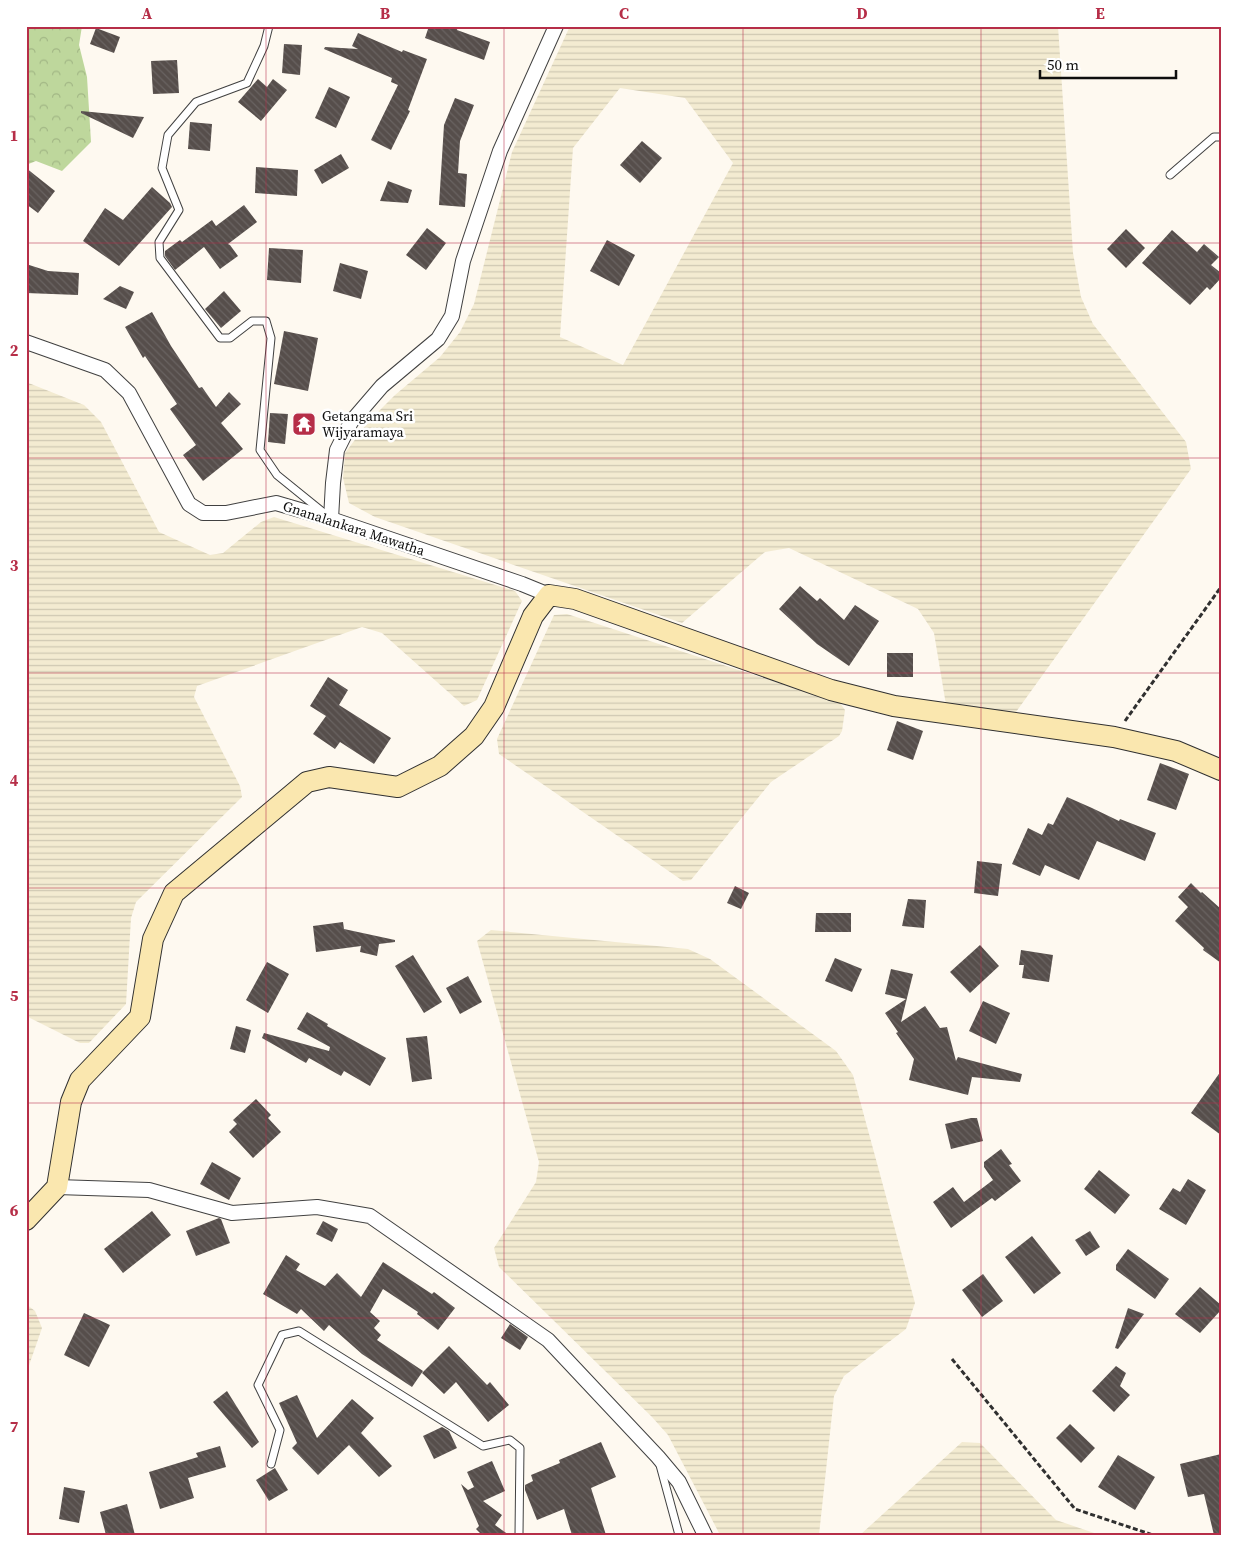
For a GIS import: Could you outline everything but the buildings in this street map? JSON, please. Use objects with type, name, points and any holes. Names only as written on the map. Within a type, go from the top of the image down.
[{"type":"street","points":[[331,519],[337,450],[351,422],[382,386],[438,339],[452,316],[463,261],[500,151],[556,26]]},
{"type":"street","name":"Gnanalankara Mawatha","points":[[26,342],[105,370],[129,393],[189,504],[202,513],[226,513],[276,503],[331,519],[549,595]]},
{"type":"street","points":[[26,1220],[56,1187],[71,1102],[80,1080],[140,1018],[153,939],[174,893],[307,782],[329,777],[398,787],[440,766],[474,736],[494,707],[533,616],[549,595],[575,599],[832,690],[894,706],[1114,737],[1176,751],[1221,770]]},
{"type":"street","points":[[56,1187],[149,1190],[232,1213],[317,1207],[370,1216],[548,1340],[658,1457],[679,1482],[705,1535]]},
{"type":"lane","points":[[269,26],[264,46],[247,83],[196,102],[168,135],[162,168],[179,210],[159,242],[160,258],[220,338],[230,338],[252,321],[266,321],[271,338],[260,450],[277,474],[331,519]]},
{"type":"lane","points":[[1170,175],[1214,137],[1221,137]]},
{"type":"lane","points":[[271,1464],[280,1430],[258,1385],[282,1335],[299,1332],[483,1446],[510,1440],[520,1448],[519,1535]]},
{"type":"lane","points":[[658,1457],[678,1535]]},
{"type":"path","points":[[1114,737],[1221,587]]},
{"type":"path","points":[[952,1359],[1075,1509],[1153,1535]]},
{"type":"shaded area","points":[[570,26],[1058,26],[1073,253],[1081,297],[1093,324],[1186,442],[1191,469],[1016,712],[946,705],[934,633],[918,609],[789,548],[765,552],[682,623],[375,517],[349,503],[343,478],[345,453],[369,421],[395,395],[440,357],[460,332],[474,304],[512,152]],"holes":[[[620,88],[685,98],[733,163],[623,365],[560,337],[573,148]]]},
{"type":"shaded area","points":[[26,382],[84,405],[101,422],[159,532],[210,555],[223,553],[261,522],[274,517],[515,591],[522,601],[477,700],[464,706],[382,633],[362,627],[197,686],[194,697],[240,786],[242,797],[136,902],[131,918],[126,1004],[89,1043],[80,1043],[26,1016]]},
{"type":"shaded area","points":[[567,614],[840,703],[845,710],[842,731],[839,736],[771,782],[691,880],[683,881],[499,754],[497,739],[554,615]]},
{"type":"shaded area","points":[[491,930],[688,949],[710,959],[836,1051],[853,1075],[915,1303],[906,1329],[844,1376],[834,1396],[819,1535],[720,1535],[668,1435],[499,1267],[494,1248],[536,1182],[539,1162],[477,941]]},
{"type":"shaded area","points":[[26,1304],[35,1311],[42,1328],[26,1374]]},
{"type":"shaded area","points":[[962,1442],[980,1443],[1056,1520],[1100,1535],[860,1535]]},
{"type":"green space","points":[[26,26],[82,26],[79,45],[87,77],[91,142],[62,171],[36,161],[26,165]]},
{"type":"place","name":"Getangama Sri Wijyaramaya","points":[[304,424]]}]
